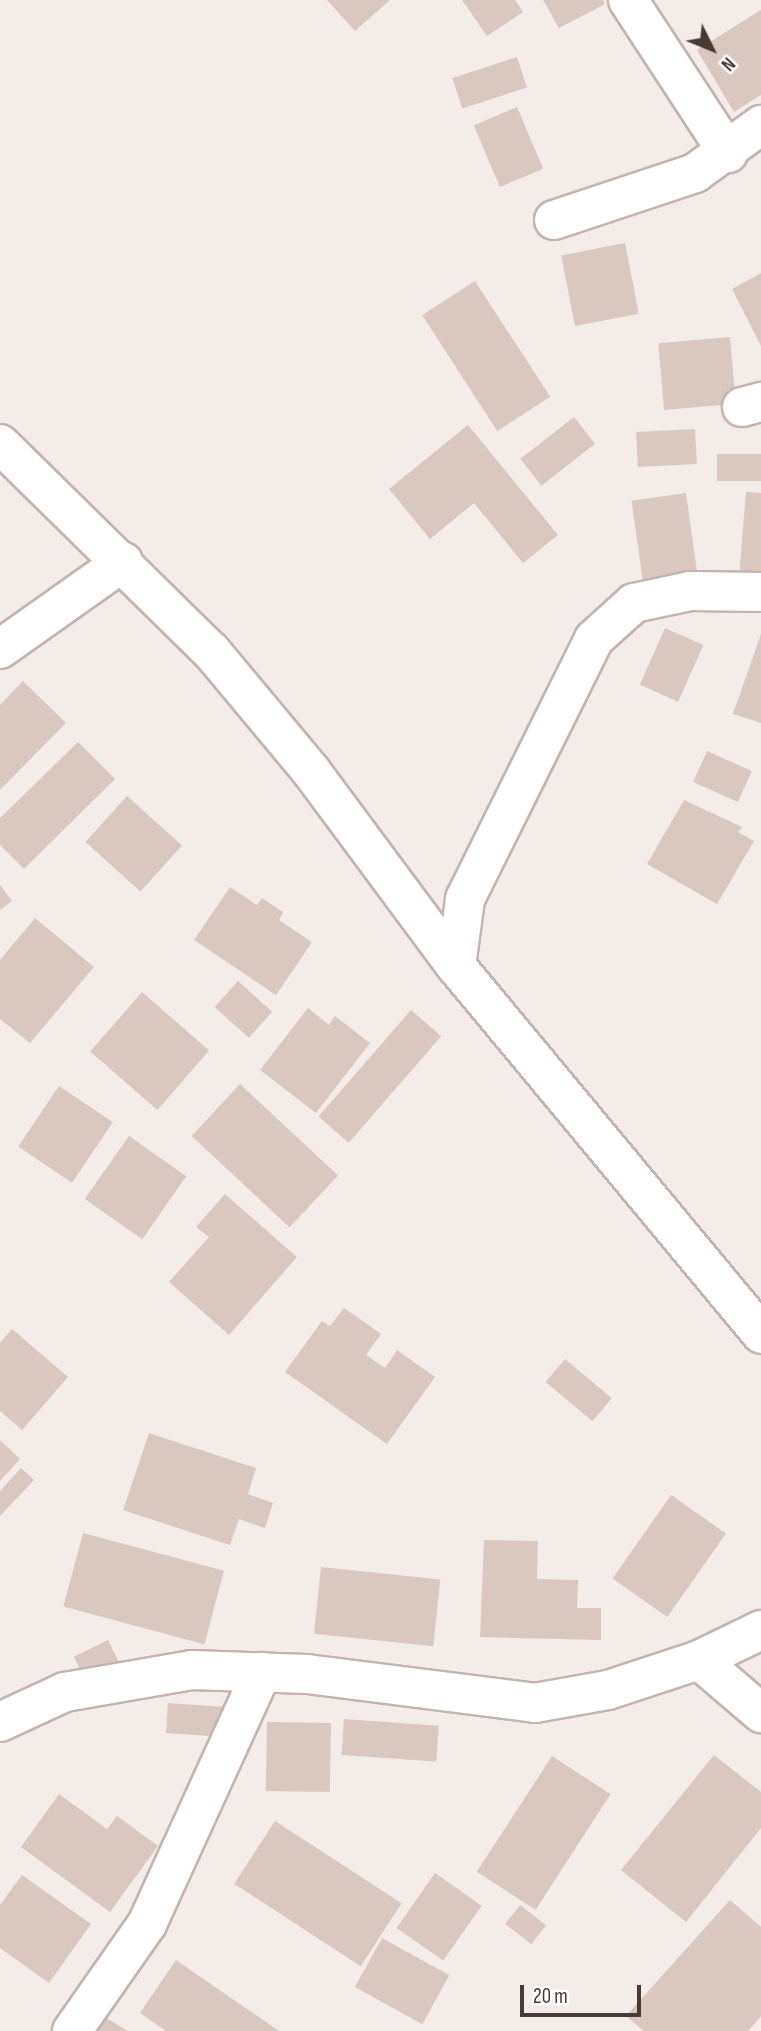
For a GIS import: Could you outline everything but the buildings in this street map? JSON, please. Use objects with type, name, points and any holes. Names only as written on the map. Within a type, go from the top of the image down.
[{"type":"street","points":[[628,0],[728,153]]},
{"type":"street","points":[[554,220],[695,173],[728,153],[761,125]]},
{"type":"street","points":[[0,444],[211,651],[311,771],[456,966],[761,1334]]},
{"type":"street","points":[[0,649],[123,562]]},
{"type":"street","points":[[456,966],[465,899],[594,639],[634,603],[690,591],[761,592]]},
{"type":"street","points":[[0,1722],[65,1692],[192,1670],[262,1672],[535,1703],[608,1690],[699,1660],[761,1630]]},
{"type":"street","points":[[699,1660],[761,1713]]},
{"type":"street","points":[[72,2031],[146,1924],[262,1672]]}]
